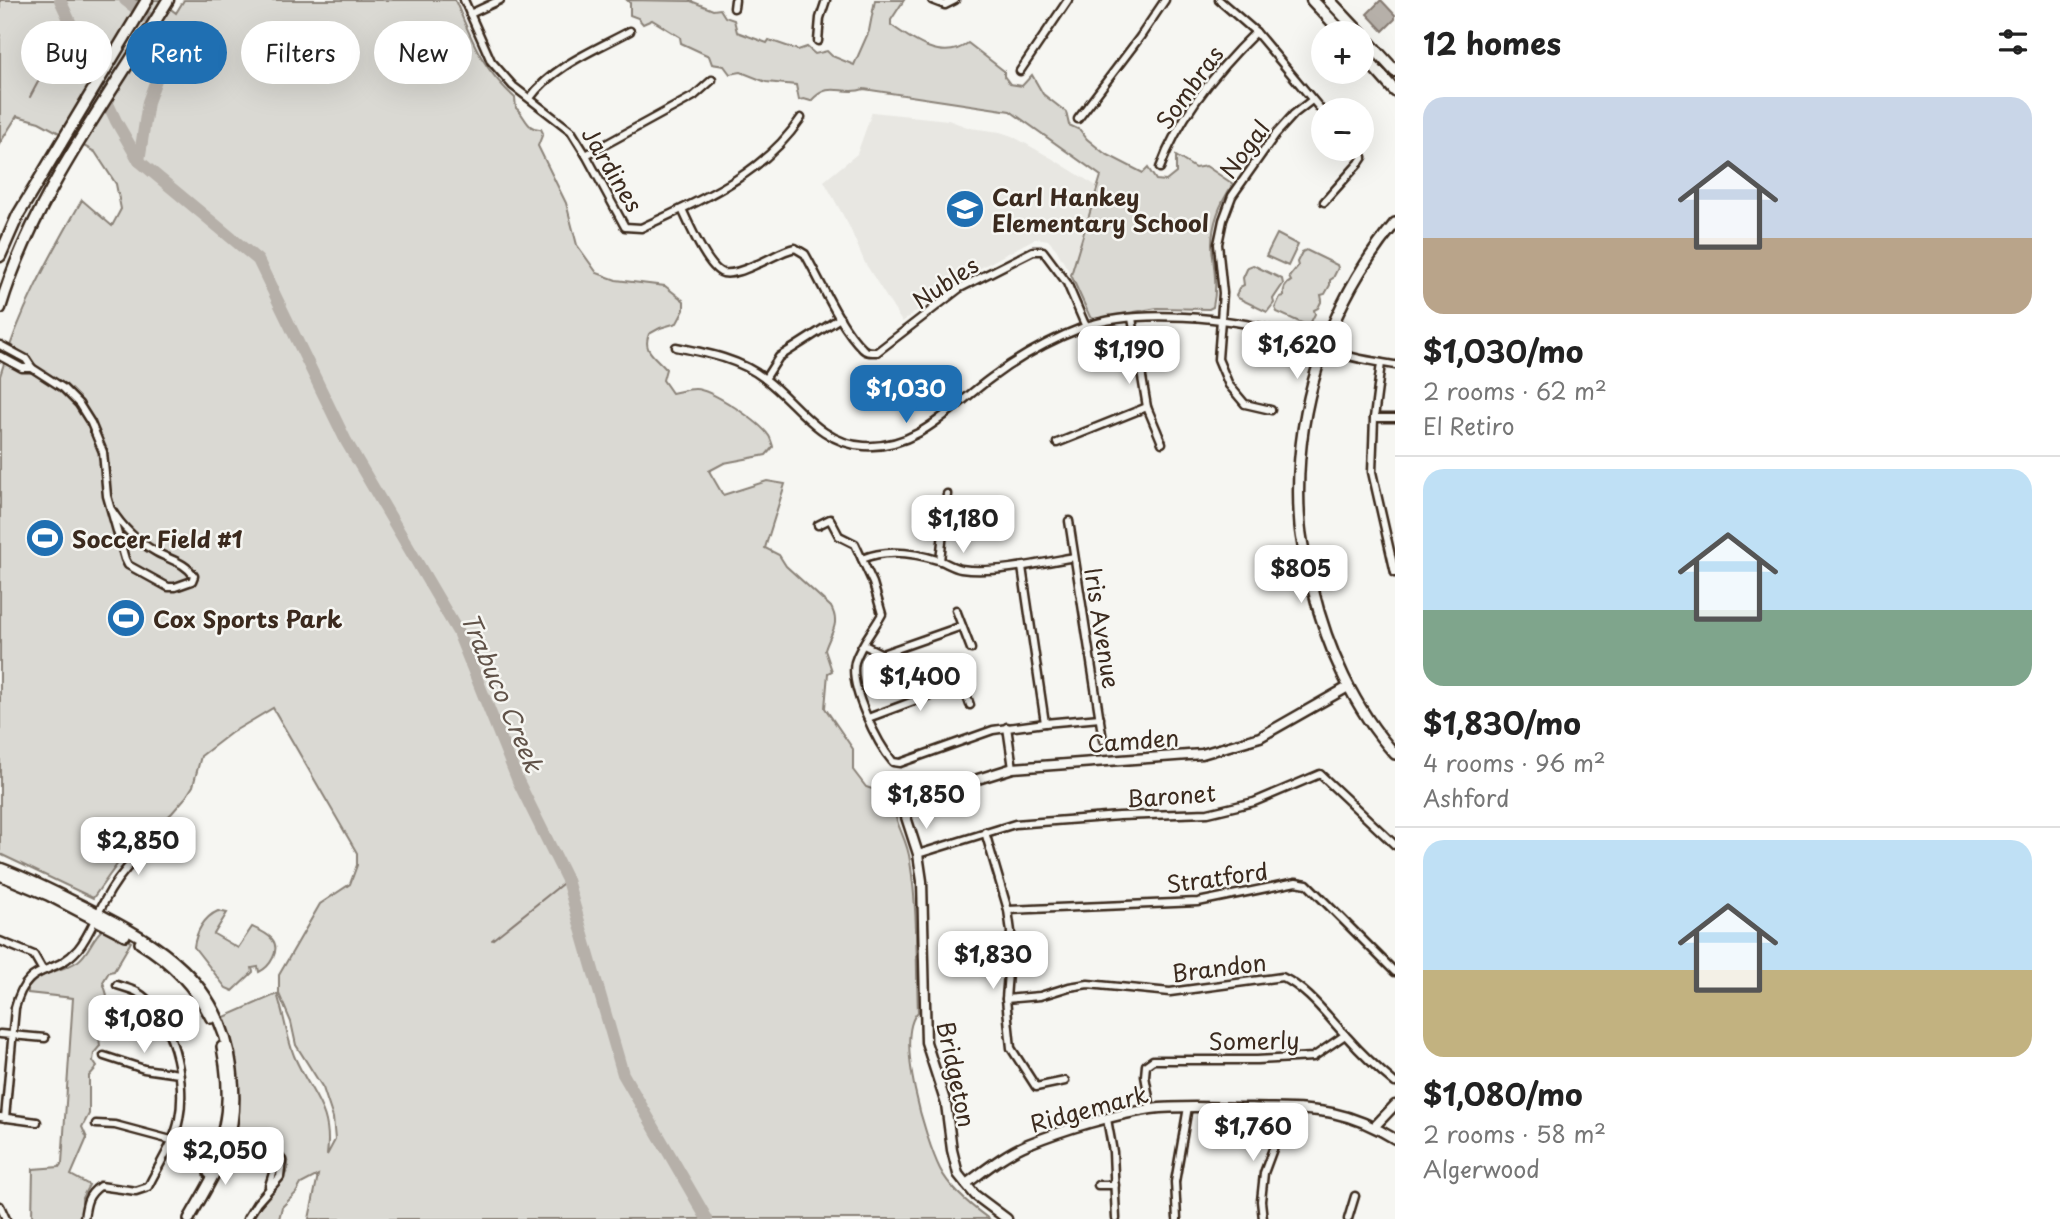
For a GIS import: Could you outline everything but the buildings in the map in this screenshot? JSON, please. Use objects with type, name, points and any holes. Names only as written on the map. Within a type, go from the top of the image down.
[{"type":"main road","points":[[0,256],[18,215],[147,0]]},
{"type":"main road","points":[[0,308],[33,223],[167,0]]},
{"type":"main road","points":[[1312,0],[1332,21]]},
{"type":"main road","points":[[1329,0],[1349,21]]},
{"type":"main road","points":[[1374,48],[1395,71]]},
{"type":"main road","points":[[1374,67],[1395,91]]},
{"type":"main road","points":[[1395,223],[1353,286],[1323,348],[1303,422],[1299,470],[1300,528],[1322,627],[1348,687],[1395,754]]},
{"type":"main road","points":[[0,868],[28,878],[97,916],[166,960],[189,984],[207,1009],[220,1034],[226,1069],[226,1139],[187,1219]]},
{"type":"main road","points":[[0,875],[97,916]]},
{"type":"street","name":"Jardines","points":[[464,0],[491,61],[513,86],[571,131],[625,227],[641,229],[747,174],[787,139],[801,118]]},
{"type":"street","points":[[470,14],[500,0]]},
{"type":"street","points":[[734,8],[735,0]]},
{"type":"street","points":[[818,41],[820,18],[826,0]]},
{"type":"street","points":[[932,0],[945,5],[955,0]]},
{"type":"street","points":[[1020,71],[1068,0]]},
{"type":"street","points":[[1078,119],[1140,37],[1164,0]]},
{"type":"street","points":[[1219,0],[1256,32],[1311,99]]},
{"type":"street","points":[[530,98],[538,86],[553,74],[630,31]]},
{"type":"street","name":"Sombras","points":[[1160,168],[1169,144],[1203,91],[1229,58],[1256,32]]},
{"type":"street","points":[[586,155],[694,96],[712,80]]},
{"type":"street","name":"Nogal","points":[[1271,410],[1245,404],[1228,385],[1218,359],[1223,293],[1218,244],[1231,196],[1275,135],[1294,114],[1311,101]]},
{"type":"street","points":[[1324,202],[1360,161]]},
{"type":"street","points":[[682,209],[712,265],[722,273],[733,273],[786,250],[796,248],[805,254],[840,318],[779,357],[765,379]]},
{"type":"street","name":"Nubles","points":[[840,318],[863,349],[877,352],[960,288],[1033,251],[1043,251],[1067,282],[1086,327]]},
{"type":"street","points":[[1132,318],[1147,407],[1163,443]]},
{"type":"street","points":[[676,347],[733,361],[765,379],[817,428],[834,438],[860,446],[897,443],[926,430],[1014,362],[1086,327],[1132,318],[1220,319],[1282,332],[1323,348],[1395,365]]},
{"type":"street","points":[[0,345],[26,359],[32,368],[64,388],[91,423],[103,452],[111,509],[128,565],[168,587],[192,580],[194,576],[187,568],[139,540],[125,528],[111,509]]},
{"type":"street","points":[[0,356],[22,368],[32,368]]},
{"type":"street","points":[[1381,363],[1374,418],[1372,472],[1395,573]]},
{"type":"street","points":[[1057,443],[1147,407]]},
{"type":"street","points":[[1374,418],[1395,418]]},
{"type":"street","points":[[940,561],[947,494]]},
{"type":"street","points":[[818,525],[831,520],[839,536],[855,544],[882,614],[854,667],[862,705],[891,760],[896,763],[1007,727],[1100,718]]},
{"type":"street","name":"Iris Avenue","points":[[1069,521],[1103,740]]},
{"type":"street","points":[[1384,525],[1395,522]]},
{"type":"street","points":[[862,559],[894,553],[921,555],[961,569],[1022,566],[1074,558]]},
{"type":"street","points":[[1022,566],[1045,723]]},
{"type":"street","points":[[956,610],[971,649]]},
{"type":"street","points":[[864,645],[882,654],[962,626]]},
{"type":"street","points":[[956,666],[970,705]]},
{"type":"street","points":[[868,718],[962,683]]},
{"type":"street","name":"Camden","points":[[912,804],[948,788],[1013,768],[1202,754],[1260,737],[1348,687]]},
{"type":"street","points":[[1007,727],[1013,768]]},
{"type":"street","name":"Baronet","points":[[918,854],[1015,824],[1208,813],[1254,802],[1320,774],[1395,845]]},
{"type":"street","name":"Bridgeton","points":[[912,804],[906,817],[918,854],[922,880],[926,1042],[946,1104],[958,1174],[966,1184]]},
{"type":"street","points":[[37,1122],[3,1117],[19,992],[29,976],[56,966],[77,950],[105,899],[131,864],[160,838],[180,830]]},
{"type":"street","points":[[985,832],[1008,910],[1011,932],[1006,999],[1011,1048],[1036,1087],[1065,1081]]},
{"type":"street","name":"Stratford","points":[[1008,910],[1198,902],[1296,882],[1307,884],[1395,972]]},
{"type":"street","points":[[0,941],[34,955],[42,969]]},
{"type":"street","name":"Brandon","points":[[1006,999],[1040,996],[1088,984],[1170,992],[1278,976],[1294,983],[1372,1064],[1395,1083]]},
{"type":"street","points":[[84,1219],[86,1200],[90,1192],[100,1186],[136,1191],[148,1187],[179,1120],[181,1088],[177,1056],[169,1034],[154,1007],[137,992],[117,985]]},
{"type":"street","points":[[0,1034],[45,1038]]},
{"type":"street","name":"Somerly","points":[[1151,1110],[1145,1076],[1146,1065],[1158,1058],[1257,1060],[1314,1056],[1345,1035]]},
{"type":"street","points":[[104,1056],[144,1069],[179,1074]]},
{"type":"street","points":[[1375,1126],[1395,1105]]},
{"type":"street","points":[[1177,1219],[1175,1182],[1188,1107]]},
{"type":"street","name":"Ridgemark","points":[[966,1184],[1027,1144],[1107,1119],[1151,1110],[1188,1107],[1324,1110],[1357,1118],[1395,1139]]},
{"type":"street","points":[[1263,1219],[1261,1201],[1264,1173],[1277,1138],[1282,1109]]},
{"type":"street","points":[[1107,1119],[1114,1152],[1116,1219]]},
{"type":"street","points":[[96,1124],[115,1125],[171,1140]]},
{"type":"street","points":[[226,1139],[268,1157],[271,1161],[274,1176],[247,1219]]},
{"type":"street","points":[[966,1184],[975,1195],[1007,1219]]},
{"type":"street","points":[[1098,1185],[1115,1185]]},
{"type":"street","points":[[1348,1219],[1355,1195]]},
{"type":"street","points":[[0,1206],[6,1219]]},
{"type":"shaded area","points":[[0,0],[159,0],[176,13],[184,0],[455,0],[464,21],[374,21],[374,84],[472,84],[472,39],[494,76],[515,98],[516,108],[529,125],[541,129],[543,133],[538,146],[566,203],[577,245],[597,273],[616,280],[665,286],[684,301],[684,310],[677,323],[649,334],[647,340],[648,349],[666,369],[663,380],[672,393],[695,389],[712,394],[746,415],[770,438],[773,447],[766,455],[724,463],[709,471],[723,495],[767,481],[785,484],[765,548],[779,555],[786,566],[831,607],[834,613],[834,629],[825,650],[832,671],[828,673],[825,708],[853,749],[853,770],[866,787],[884,788],[887,794],[886,807],[894,810],[909,854],[916,918],[918,1012],[911,1024],[909,1043],[921,1113],[927,1136],[944,1176],[962,1197],[989,1219],[309,1219],[318,1175],[301,1184],[282,1207],[279,1219],[252,1219],[285,1174],[288,1163],[285,1157],[273,1149],[237,1136],[234,1132],[235,1074],[222,1018],[277,994],[292,1051],[324,1114],[328,1139],[327,1155],[335,1140],[333,1118],[323,1088],[296,1045],[291,1022],[279,994],[279,975],[320,904],[350,884],[357,865],[357,853],[273,708],[231,733],[201,756],[193,786],[186,797],[121,859],[93,898],[0,854],[0,376],[26,307],[82,200],[112,226],[121,209],[116,184],[95,152],[39,122],[17,116],[0,143]]},
{"type":"shaded area","points":[[627,0],[691,1],[713,10],[720,9],[725,17],[734,20],[737,32],[798,50],[807,47],[815,54],[827,51],[832,56],[854,65],[869,31],[875,0],[904,0],[891,20],[891,25],[918,43],[938,50],[958,49],[968,43],[1004,71],[1010,84],[1022,86],[1032,75],[1043,94],[1066,112],[1069,125],[1080,130],[1104,153],[1143,173],[1148,168],[1156,180],[1166,181],[1176,173],[1176,156],[1195,168],[1206,166],[1233,184],[1219,210],[1212,237],[1215,276],[1213,307],[1157,308],[1094,319],[1090,317],[1071,275],[1101,176],[1010,111],[864,89],[824,91],[811,101],[799,100],[796,85],[766,82],[741,72],[730,74],[724,66],[712,64],[709,56],[681,43],[680,37],[652,20],[643,24],[630,15],[630,3]]},
{"type":"shaded area","points":[[1381,0],[1395,15],[1395,19],[1383,31],[1367,14]]},
{"type":"shaded area","name":"Carl Hankey Elementary School","points":[[872,112],[948,120],[970,128],[1000,132],[1053,159],[1098,187],[1071,275],[1048,240],[1036,238],[960,279],[902,322],[865,263],[849,226],[824,181],[857,154]]},
{"type":"shaded area","points":[[1277,234],[1298,245],[1288,266],[1266,256]]},
{"type":"shaded area","points":[[1306,250],[1337,265],[1338,268],[1325,294],[1321,295],[1322,300],[1314,310],[1310,324],[1306,325],[1277,312],[1275,308],[1280,297],[1284,296],[1285,287],[1291,281],[1289,277],[1298,266],[1302,252]]},
{"type":"shaded area","points":[[1253,265],[1282,279],[1283,284],[1267,312],[1236,295],[1244,285],[1243,278],[1248,267]]},
{"type":"shaded area","points":[[218,911],[227,913],[214,934],[238,948],[252,927],[268,935],[275,948],[273,958],[267,966],[259,972],[258,967],[252,968],[253,972],[233,991],[226,988],[194,947],[202,926]]},
{"type":"shaded area","points":[[102,930],[131,942],[114,971],[109,972],[103,982],[107,995],[97,1018],[100,1046],[94,1053],[93,1061],[97,1067],[89,1076],[89,1114],[82,1127],[87,1138],[71,1175],[89,1185],[82,1198],[82,1214],[77,1219],[32,1219],[33,1169],[59,1167],[62,1163],[73,998],[28,993],[28,988],[39,978],[78,961]]},
{"type":"waterway","name":"Trabuco Creek","points":[[60,0],[116,121],[139,161],[258,260],[346,441],[458,632],[518,781],[567,880],[623,1074],[707,1219]]},
{"type":"waterway","name":"Trabuco Creek","points":[[125,0],[168,33],[170,41],[148,102],[139,161]]},
{"type":"waterway","points":[[30,97],[37,84]]},
{"type":"waterway","points":[[492,940],[567,880]]},
{"type":"place","name":"Carl Hankey Elementary School","points":[[965,209]]},
{"type":"place","name":"Soccer Field #1","points":[[45,538]]},
{"type":"place","name":"Cox Sports Park","points":[[126,618]]}]
